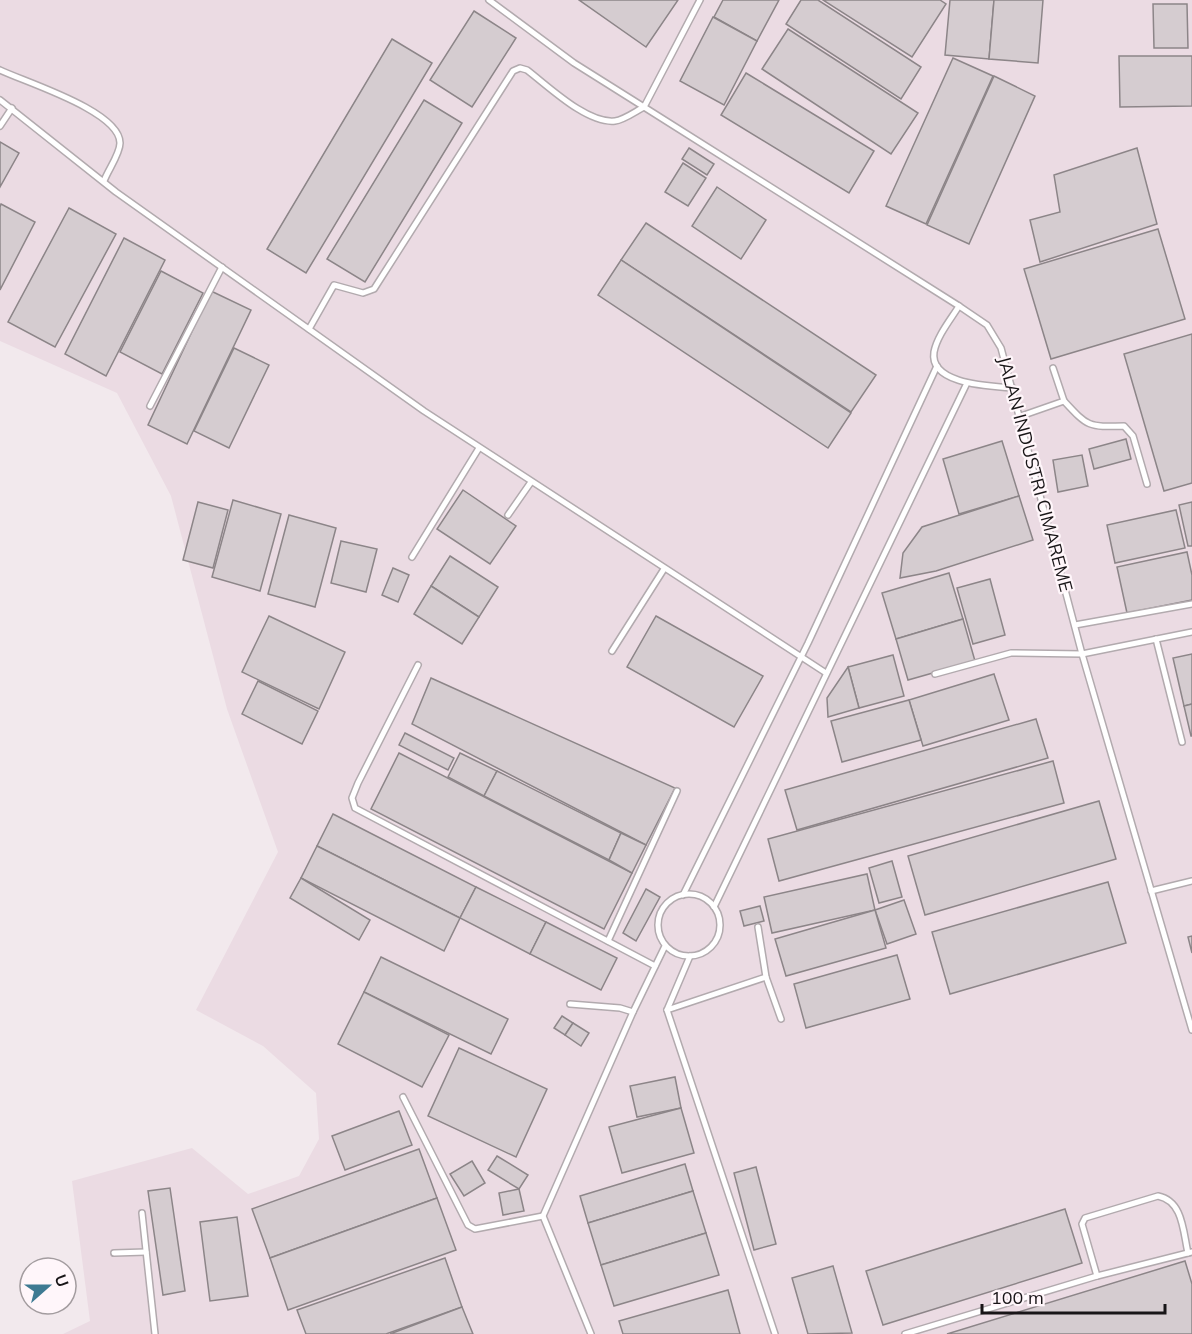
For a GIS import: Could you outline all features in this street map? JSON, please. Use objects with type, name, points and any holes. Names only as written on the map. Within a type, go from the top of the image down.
[{"type":"lane","name":"JALAN INDUSTRI CIMAREME","points":[[489,0],[574,63],[959,306],[987,325],[994,334],[1021,416],[1082,654],[1192,1030]]},
{"type":"lane","points":[[309,329],[334,285],[363,293],[374,289],[516,69],[527,70],[576,109],[609,121],[617,121],[645,107],[700,0]]},
{"type":"lane","points":[[0,70],[70,99],[105,118],[114,126],[120,147],[104,182]]},
{"type":"lane","points":[[0,100],[104,182],[479,448],[826,674]]},
{"type":"lane","points":[[0,126],[12,108]]},
{"type":"lane","points":[[150,406],[222,267]]},
{"type":"lane","points":[[959,306],[934,350],[937,366],[943,373],[967,383],[1012,388]]},
{"type":"lane","points":[[682,895],[800,658],[937,366]]},
{"type":"lane","points":[[1053,368],[1064,401],[1081,420],[1093,427],[1124,426],[1133,436],[1147,484]]},
{"type":"lane","points":[[714,908],[967,383]]},
{"type":"lane","points":[[1021,416],[1064,401]]},
{"type":"lane","points":[[412,557],[479,448]]},
{"type":"lane","points":[[508,515],[531,482]]},
{"type":"lane","points":[[612,651],[664,569]]},
{"type":"lane","points":[[1074,625],[1192,604]]},
{"type":"lane","points":[[935,674],[1011,653],[1082,654],[1192,632]]},
{"type":"lane","points":[[1156,639],[1182,742]]},
{"type":"lane","points":[[418,665],[358,783],[352,798],[355,808],[655,966]]},
{"type":"lane","points":[[608,941],[677,791]]},
{"type":"lane","points":[[1151,891],[1192,881]]},
{"type":"lane","points":[[682,895],[694,895],[705,899],[714,908],[719,920],[719,933],[713,945],[703,953],[690,956],[672,952],[665,946],[658,931],[659,915],[668,902],[682,895]]},
{"type":"lane","points":[[758,927],[766,977],[781,1019]]},
{"type":"lane","points":[[591,1334],[543,1216],[633,1012],[665,946]]},
{"type":"lane","points":[[690,956],[667,1010],[775,1334]]},
{"type":"lane","points":[[667,1010],[766,977]]},
{"type":"lane","points":[[570,1004],[620,1008],[633,1012]]},
{"type":"lane","points":[[403,1097],[468,1225],[475,1229],[543,1216]]},
{"type":"lane","points":[[905,1334],[1097,1276],[1190,1253],[1178,1207],[1168,1198],[1158,1196],[1085,1218],[1082,1224],[1097,1276]]},
{"type":"lane","points":[[142,1213],[155,1334]]},
{"type":"lane","points":[[114,1253],[146,1252]]},
{"type":"shaded area","points":[[0,0],[1192,0],[1192,1334],[63,1334],[90,1321],[72,1181],[192,1148],[248,1194],[299,1176],[319,1139],[316,1093],[263,1046],[196,1010],[278,852],[227,709],[171,496],[117,393],[0,341]]},
{"type":"building","points":[[579,0],[678,0],[646,47]]},
{"type":"building","points":[[723,0],[779,0],[757,41],[714,17]]},
{"type":"building","points":[[801,0],[818,0],[921,67],[901,99],[786,24]]},
{"type":"building","points":[[823,0],[940,0],[946,4],[912,57]]},
{"type":"building","points":[[950,0],[994,0],[989,59],[945,55]]},
{"type":"building","points":[[994,0],[1043,0],[1038,63],[989,59]]},
{"type":"building","points":[[1153,4],[1187,4],[1188,48],[1154,48]]},
{"type":"building","points":[[474,11],[516,38],[472,107],[430,80]]},
{"type":"building","points":[[713,17],[757,41],[724,105],[680,81]]},
{"type":"building","points":[[788,29],[918,113],[891,154],[762,69]]},
{"type":"building","points":[[392,39],[432,63],[306,273],[267,249]]},
{"type":"building","points":[[1119,56],[1192,56],[1192,106],[1120,107]]},
{"type":"building","points":[[953,58],[993,76],[926,224],[886,206]]},
{"type":"building","points":[[746,73],[874,151],[849,193],[721,115]]},
{"type":"building","points":[[994,76],[1035,96],[969,244],[927,225]]},
{"type":"building","points":[[424,100],[462,123],[365,282],[327,259]]},
{"type":"building","points":[[0,142],[19,153],[0,187]]},
{"type":"building","points":[[689,148],[714,164],[707,175],[682,159]]},
{"type":"building","points":[[1137,148],[1157,224],[1040,262],[1030,220],[1060,212],[1054,175]]},
{"type":"building","points":[[683,163],[706,178],[688,206],[665,192]]},
{"type":"building","points":[[717,187],[766,220],[741,259],[692,226]]},
{"type":"building","points":[[1,204],[35,222],[0,290],[0,207]]},
{"type":"building","points":[[69,208],[116,234],[55,347],[8,322]]},
{"type":"building","points":[[646,223],[876,375],[851,412],[621,260]]},
{"type":"building","points":[[1158,229],[1185,319],[1051,359],[1024,269]]},
{"type":"building","points":[[124,238],[165,260],[106,376],[65,354]]},
{"type":"building","points":[[621,260],[851,413],[828,448],[598,295]]},
{"type":"building","points":[[161,271],[203,293],[162,374],[120,352]]},
{"type":"building","points":[[211,291],[251,310],[187,444],[148,425]]},
{"type":"building","points":[[1192,334],[1192,483],[1164,491],[1124,354]]},
{"type":"building","points":[[234,348],[269,365],[229,448],[194,431]]},
{"type":"building","points":[[1126,439],[1131,459],[1094,469],[1089,449]]},
{"type":"building","points":[[1002,441],[1019,496],[959,514],[943,459]]},
{"type":"building","points":[[1082,455],[1088,486],[1058,492],[1053,460]]},
{"type":"building","points":[[463,490],[516,526],[490,564],[437,529]]},
{"type":"building","points":[[1019,496],[1033,540],[936,571],[900,578],[903,553],[922,527]]},
{"type":"building","points":[[233,500],[281,514],[260,591],[212,577]]},
{"type":"building","points":[[198,502],[228,510],[213,568],[183,560]]},
{"type":"building","points":[[1192,502],[1192,546],[1188,546],[1179,505]]},
{"type":"building","points":[[1176,510],[1185,548],[1115,563],[1107,525]]},
{"type":"building","points":[[289,515],[336,528],[315,607],[268,594]]},
{"type":"building","points":[[341,541],[377,549],[366,592],[331,583]]},
{"type":"building","points":[[1187,552],[1192,575],[1192,600],[1127,613],[1117,567]]},
{"type":"building","points":[[450,556],[498,587],[479,617],[431,586]]},
{"type":"building","points":[[393,568],[409,575],[398,602],[382,595]]},
{"type":"building","points":[[949,573],[963,619],[896,639],[882,593]]},
{"type":"building","points":[[990,579],[1005,635],[973,644],[957,588]]},
{"type":"building","points":[[431,586],[479,617],[462,644],[414,614]]},
{"type":"building","points":[[269,616],[345,652],[319,709],[242,672]]},
{"type":"building","points":[[656,616],[763,676],[734,727],[627,667]]},
{"type":"building","points":[[963,619],[975,661],[908,680],[896,639]]},
{"type":"building","points":[[1192,654],[1192,704],[1184,706],[1173,658]]},
{"type":"building","points":[[893,655],[904,696],[859,708],[848,667]]},
{"type":"building","points":[[848,667],[859,708],[828,717],[827,698]]},
{"type":"building","points":[[994,674],[1009,720],[923,746],[909,700]]},
{"type":"building","points":[[431,678],[675,788],[646,845],[412,724]]},
{"type":"building","points":[[258,681],[318,711],[302,744],[242,714]]},
{"type":"building","points":[[909,700],[921,740],[842,762],[831,721]]},
{"type":"building","points":[[1192,704],[1192,736],[1191,736],[1184,706]]},
{"type":"building","points":[[1036,719],[1048,758],[797,830],[785,790]]},
{"type":"building","points":[[405,733],[454,758],[448,770],[399,745]]},
{"type":"building","points":[[399,753],[632,873],[604,929],[371,809]]},
{"type":"building","points":[[460,753],[497,771],[484,796],[448,777]]},
{"type":"building","points":[[1053,761],[1064,803],[779,881],[768,839]]},
{"type":"building","points":[[497,771],[621,833],[609,860],[484,796]]},
{"type":"building","points":[[1099,801],[1116,859],[925,915],[908,856]]},
{"type":"building","points":[[333,814],[476,887],[460,918],[317,846]]},
{"type":"building","points":[[621,833],[646,845],[632,873],[609,860]]},
{"type":"building","points":[[317,846],[460,918],[444,951],[301,878]]},
{"type":"building","points":[[892,861],[902,897],[879,903],[869,868]]},
{"type":"building","points":[[867,874],[875,910],[772,933],[764,897]]},
{"type":"building","points":[[301,878],[370,920],[359,940],[290,898]]},
{"type":"building","points":[[1108,882],[1126,943],[950,994],[932,932]]},
{"type":"building","points":[[476,887],[546,922],[530,954],[460,918]]},
{"type":"building","points":[[646,889],[660,897],[636,941],[623,933]]},
{"type":"building","points":[[904,900],[916,934],[887,944],[875,910]]},
{"type":"building","points":[[760,906],[764,921],[744,926],[740,911]]},
{"type":"building","points":[[875,910],[886,948],[786,976],[775,939]]},
{"type":"building","points":[[546,922],[617,958],[601,990],[530,954]]},
{"type":"building","points":[[1192,936],[1192,953],[1188,937]]},
{"type":"building","points":[[897,955],[910,999],[806,1028],[794,984]]},
{"type":"building","points":[[381,957],[508,1019],[491,1054],[364,992]]},
{"type":"building","points":[[364,992],[449,1035],[422,1087],[338,1044]]},
{"type":"building","points":[[562,1016],[573,1023],[565,1035],[554,1028]]},
{"type":"building","points":[[573,1023],[589,1033],[581,1046],[565,1035]]},
{"type":"building","points":[[459,1048],[547,1089],[516,1157],[428,1116]]},
{"type":"building","points":[[675,1077],[681,1108],[637,1117],[630,1086]]},
{"type":"building","points":[[681,1108],[694,1153],[622,1173],[609,1127]]},
{"type":"building","points":[[399,1111],[412,1145],[345,1170],[332,1136]]},
{"type":"building","points":[[419,1149],[437,1198],[270,1258],[252,1209]]},
{"type":"building","points":[[497,1156],[528,1175],[519,1189],[488,1170]]},
{"type":"building","points":[[472,1161],[485,1183],[464,1196],[450,1174]]},
{"type":"building","points":[[685,1164],[693,1191],[588,1223],[580,1196]]},
{"type":"building","points":[[756,1167],[776,1244],[754,1250],[734,1173]]},
{"type":"building","points":[[170,1188],[185,1291],[163,1295],[148,1191]]},
{"type":"building","points":[[519,1189],[524,1211],[503,1215],[499,1193]]},
{"type":"building","points":[[693,1191],[706,1233],[601,1265],[588,1223]]},
{"type":"building","points":[[437,1198],[456,1250],[288,1310],[270,1258]]},
{"type":"building","points":[[1065,1209],[1082,1263],[883,1325],[866,1271]]},
{"type":"building","points":[[237,1217],[248,1296],[210,1301],[200,1222]]},
{"type":"building","points":[[706,1233],[719,1275],[614,1306],[601,1265]]},
{"type":"building","points":[[445,1258],[462,1307],[386,1334],[306,1334],[297,1310]]},
{"type":"building","points":[[1185,1261],[1192,1284],[1192,1334],[947,1334]]},
{"type":"building","points":[[833,1266],[852,1333],[808,1334],[792,1278]]},
{"type":"building","points":[[728,1290],[740,1334],[623,1334],[619,1321]]},
{"type":"building","points":[[462,1307],[473,1334],[390,1334]]}]
